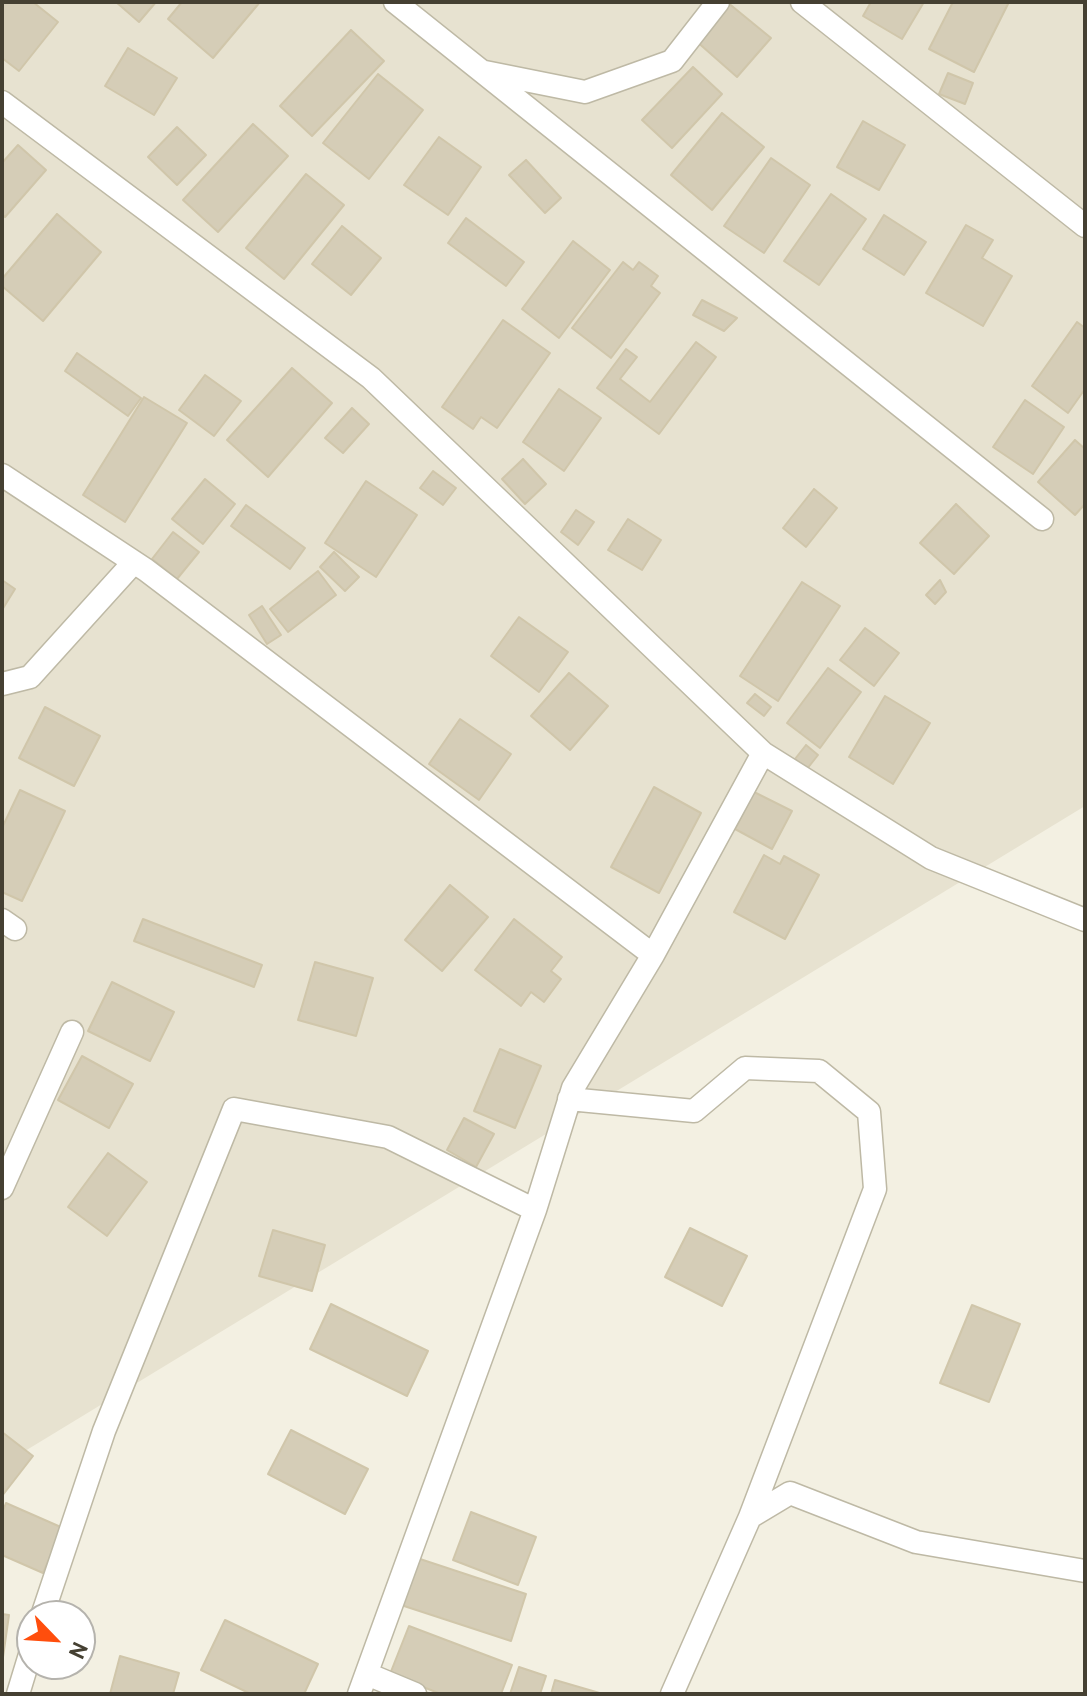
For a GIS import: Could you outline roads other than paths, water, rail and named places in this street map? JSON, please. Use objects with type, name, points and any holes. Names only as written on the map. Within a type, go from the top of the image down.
[{"type":"street","points":[[395,2],[1042,519]]},
{"type":"street","points":[[480,71],[585,92],[672,61],[718,2]]},
{"type":"street","points":[[802,2],[1085,226]]},
{"type":"street","points":[[2,102],[371,378],[763,753],[931,858],[1085,920]]},
{"type":"street","points":[[2,475],[134,562],[653,955]]},
{"type":"street","points":[[2,684],[30,677],[134,562]]},
{"type":"street","points":[[415,1694],[363,1684],[535,1210],[569,1099],[653,955],[763,753]]},
{"type":"street","points":[[2,1188],[72,1032]]},
{"type":"street","points":[[569,1099],[694,1111],[745,1068],[819,1071],[869,1112],[875,1189],[750,1517],[672,1694]]},
{"type":"street","points":[[47,1600],[104,1431],[234,1109],[388,1137],[535,1210]]},
{"type":"street","points":[[750,1517],[790,1493],[916,1542],[1085,1571]]}]
